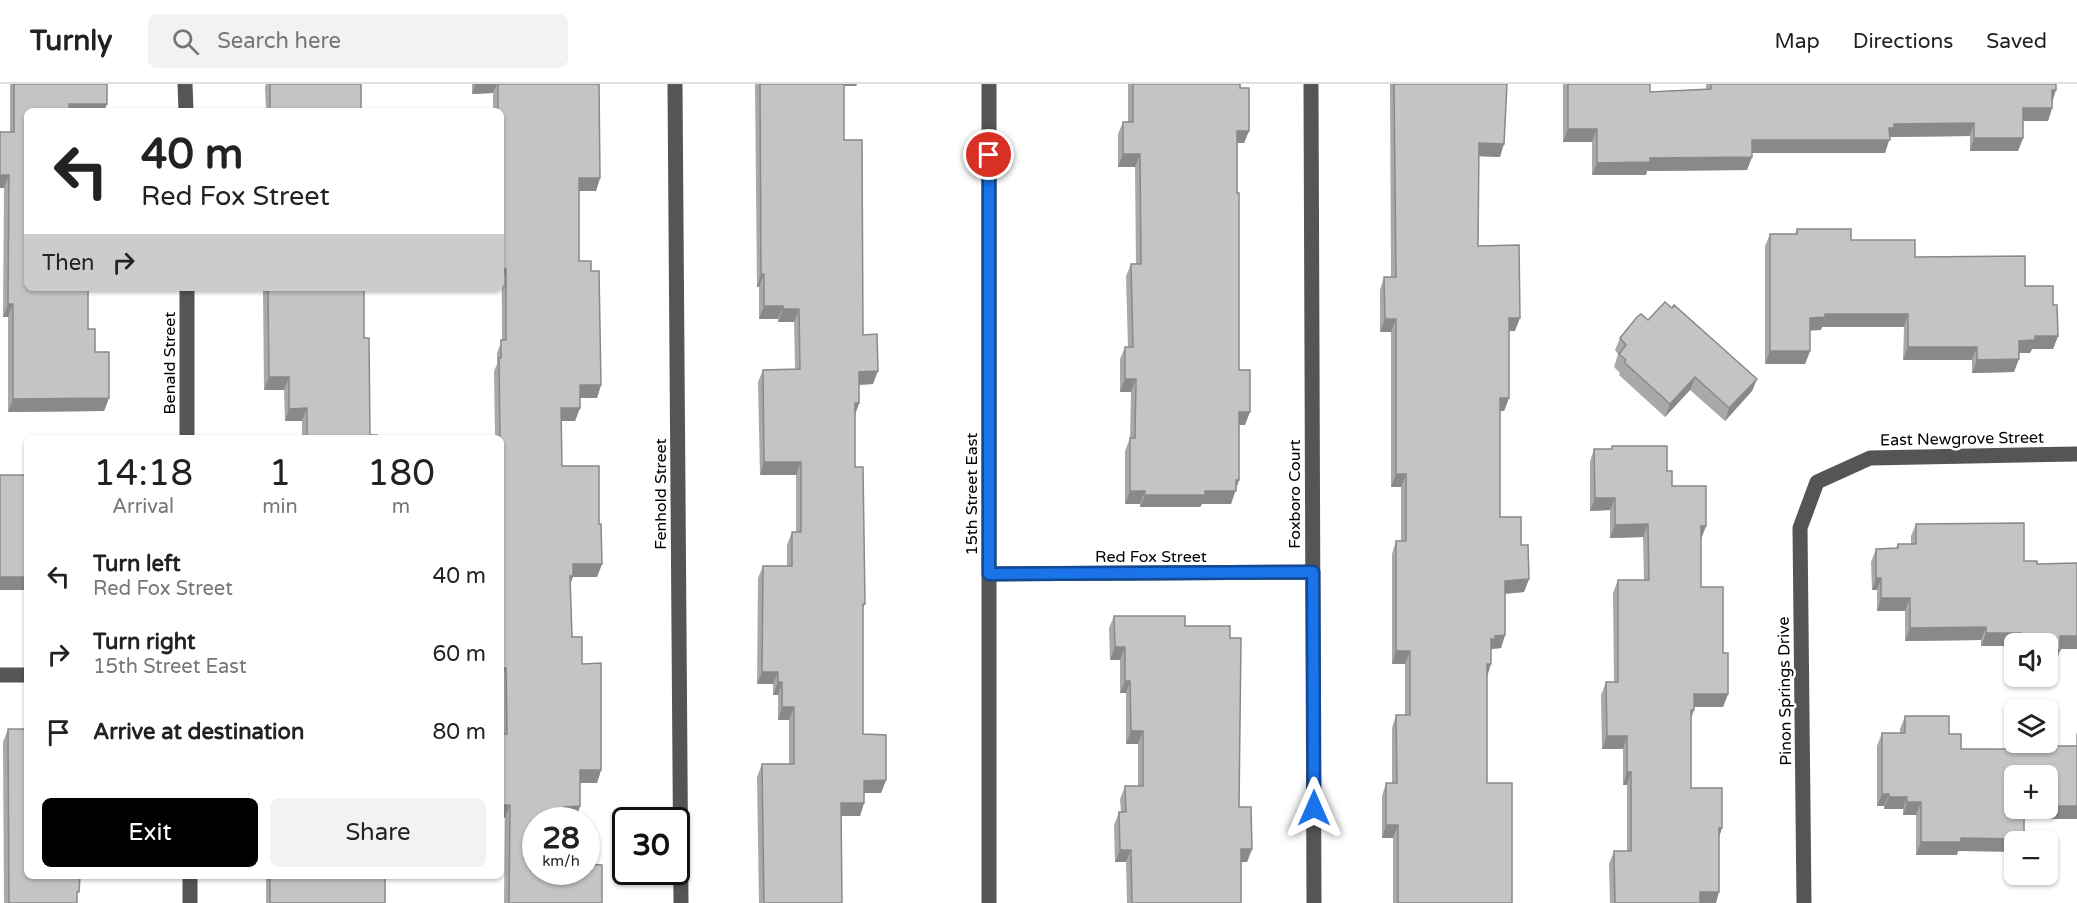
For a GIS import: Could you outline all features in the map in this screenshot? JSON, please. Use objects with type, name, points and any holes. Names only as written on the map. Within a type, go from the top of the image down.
[{"type":"street","points":[[185,84],[186,108]]},
{"type":"street","name":"Fenhold Street","points":[[675,84],[681,903]]},
{"type":"street","name":"15th Street East","points":[[989,84],[989,903]]},
{"type":"street","name":"Foxboro Court","points":[[1311,84],[1314,903]]},
{"type":"street","name":"Benald Street","points":[[187,291],[187,435]]},
{"type":"street","name":"East Newgrove Street","points":[[1817,482],[1870,458],[2077,454]]},
{"type":"street","name":"Pinon Springs Drive","points":[[1804,903],[1800,528],[1817,482]]},
{"type":"street","name":"Red Fox Street","points":[[989,574],[1313,572]]},
{"type":"street","points":[[0,675],[24,675]]},
{"type":"street","points":[[190,879],[190,903]]},
{"type":"building","points":[[14,84],[107,84],[107,104],[69,104],[69,108],[24,108],[24,291],[88,291],[88,329],[95,329],[95,352],[109,352],[109,398],[13,399],[13,304],[8,304],[9,175],[0,175],[0,132],[14,132]]},
{"type":"building","points":[[270,84],[361,84],[361,108],[270,108]]},
{"type":"building","points":[[498,84],[599,84],[600,178],[579,178],[579,261],[591,261],[591,271],[599,271],[601,385],[580,385],[580,408],[561,408],[562,466],[599,466],[602,564],[573,564],[573,576],[570,576],[572,637],[582,637],[582,664],[601,663],[601,770],[580,770],[580,806],[522,807],[522,885],[600,885],[600,865],[602,865],[602,903],[509,903],[510,805],[504,805],[504,734],[507,734],[506,668],[504,668],[504,435],[500,435],[499,358],[501,358],[501,340],[506,340],[504,108],[498,108]]},
{"type":"building","points":[[760,84],[844,84],[844,140],[862,140],[863,335],[877,334],[878,371],[859,372],[859,403],[855,403],[855,467],[863,467],[865,604],[863,604],[863,734],[886,735],[886,780],[864,781],[864,803],[841,803],[842,903],[764,903],[762,764],[794,764],[794,707],[782,707],[782,682],[778,682],[778,672],[762,672],[763,566],[792,566],[792,532],[801,532],[801,462],[764,462],[763,370],[800,369],[799,309],[764,306],[764,274],[761,274]]},
{"type":"building","points":[[1133,84],[1240,84],[1240,88],[1249,88],[1249,131],[1237,131],[1237,193],[1239,193],[1239,370],[1250,370],[1250,412],[1239,412],[1239,480],[1236,480],[1236,491],[1205,491],[1205,495],[1145,495],[1145,491],[1130,491],[1130,438],[1135,438],[1136,379],[1125,379],[1125,347],[1133,347],[1131,264],[1141,264],[1140,154],[1123,154],[1123,122],[1133,122]]},
{"type":"building","points":[[1394,84],[1507,84],[1504,144],[1479,143],[1478,246],[1519,245],[1520,318],[1509,318],[1509,398],[1500,398],[1500,517],[1521,517],[1521,545],[1528,545],[1529,579],[1505,581],[1505,635],[1491,639],[1491,664],[1487,664],[1487,783],[1512,783],[1512,903],[1398,903],[1398,825],[1386,825],[1386,783],[1397,783],[1396,715],[1410,715],[1410,651],[1396,651],[1396,541],[1406,541],[1406,474],[1396,474],[1396,319],[1385,319],[1384,277],[1396,277]]},
{"type":"building","points":[[1568,84],[1650,84],[1650,92],[1711,89],[1711,84],[2056,84],[2056,90],[2052,90],[2052,108],[2023,108],[2023,138],[1974,138],[1974,123],[1894,124],[1894,128],[1889,128],[1890,140],[1752,140],[1752,157],[1650,158],[1650,162],[1597,163],[1597,129],[1568,129]]},
{"type":"building","points":[[1797,229],[1851,229],[1851,240],[1915,240],[1915,257],[2025,256],[2025,286],[2053,286],[2053,305],[2057,305],[2058,336],[2035,336],[2035,340],[2019,341],[2019,359],[1977,360],[1977,347],[1908,347],[1908,314],[1825,314],[1825,317],[1810,318],[1810,351],[1770,351],[1770,234],[1797,234]]},
{"type":"building","points":[[268,291],[364,291],[364,338],[369,338],[370,435],[307,435],[307,408],[289,409],[289,377],[269,377]]},
{"type":"building","points":[[1665,302],[1672,308],[1674,305],[1757,379],[1729,408],[1695,377],[1670,404],[1624,362],[1626,360],[1619,354],[1626,345],[1620,338],[1637,317],[1641,314],[1648,320]]},
{"type":"building","points":[[1612,446],[1667,446],[1667,471],[1672,471],[1672,486],[1706,486],[1706,526],[1701,526],[1701,587],[1723,587],[1723,653],[1728,653],[1728,694],[1694,694],[1694,710],[1691,710],[1691,788],[1722,788],[1722,828],[1719,828],[1719,892],[1700,892],[1700,903],[1615,903],[1614,851],[1631,851],[1631,772],[1627,772],[1627,736],[1607,736],[1606,682],[1618,682],[1618,580],[1649,580],[1648,524],[1615,525],[1615,498],[1595,498],[1594,449],[1612,449]]},
{"type":"building","points":[[0,475],[24,475],[24,577],[0,577]]},
{"type":"building","points":[[2024,523],[2024,561],[2037,561],[2037,564],[2077,563],[2077,636],[2060,636],[2060,650],[2058,650],[2058,633],[1986,633],[1986,627],[1910,628],[1910,598],[1881,598],[1881,578],[1876,578],[1876,549],[1898,548],[1898,544],[1916,544],[1916,524]]},
{"type":"building","points":[[1114,616],[1185,616],[1185,626],[1230,626],[1230,638],[1241,638],[1239,807],[1251,807],[1252,849],[1241,849],[1241,903],[1132,903],[1131,850],[1120,850],[1119,812],[1126,812],[1125,786],[1143,786],[1143,731],[1131,731],[1130,681],[1125,681],[1125,647],[1115,647]]},
{"type":"building","points":[[1905,716],[1949,716],[1949,734],[1961,734],[1961,749],[2004,749],[2004,753],[2058,753],[2058,746],[2077,746],[2077,806],[2058,806],[2058,765],[2004,765],[2004,819],[2024,819],[2024,831],[2004,831],[2004,839],[1961,838],[1961,842],[1921,842],[1921,802],[1907,802],[1907,797],[1889,797],[1889,794],[1882,794],[1882,733],[1905,733]]},
{"type":"building","points":[[8,729],[24,729],[24,879],[80,879],[79,892],[77,892],[77,903],[9,903]]},
{"type":"building","points":[[270,879],[385,879],[385,903],[270,903]]},
{"type":"route","points":[[989,155],[989,574],[1313,572],[1314,808]]}]
